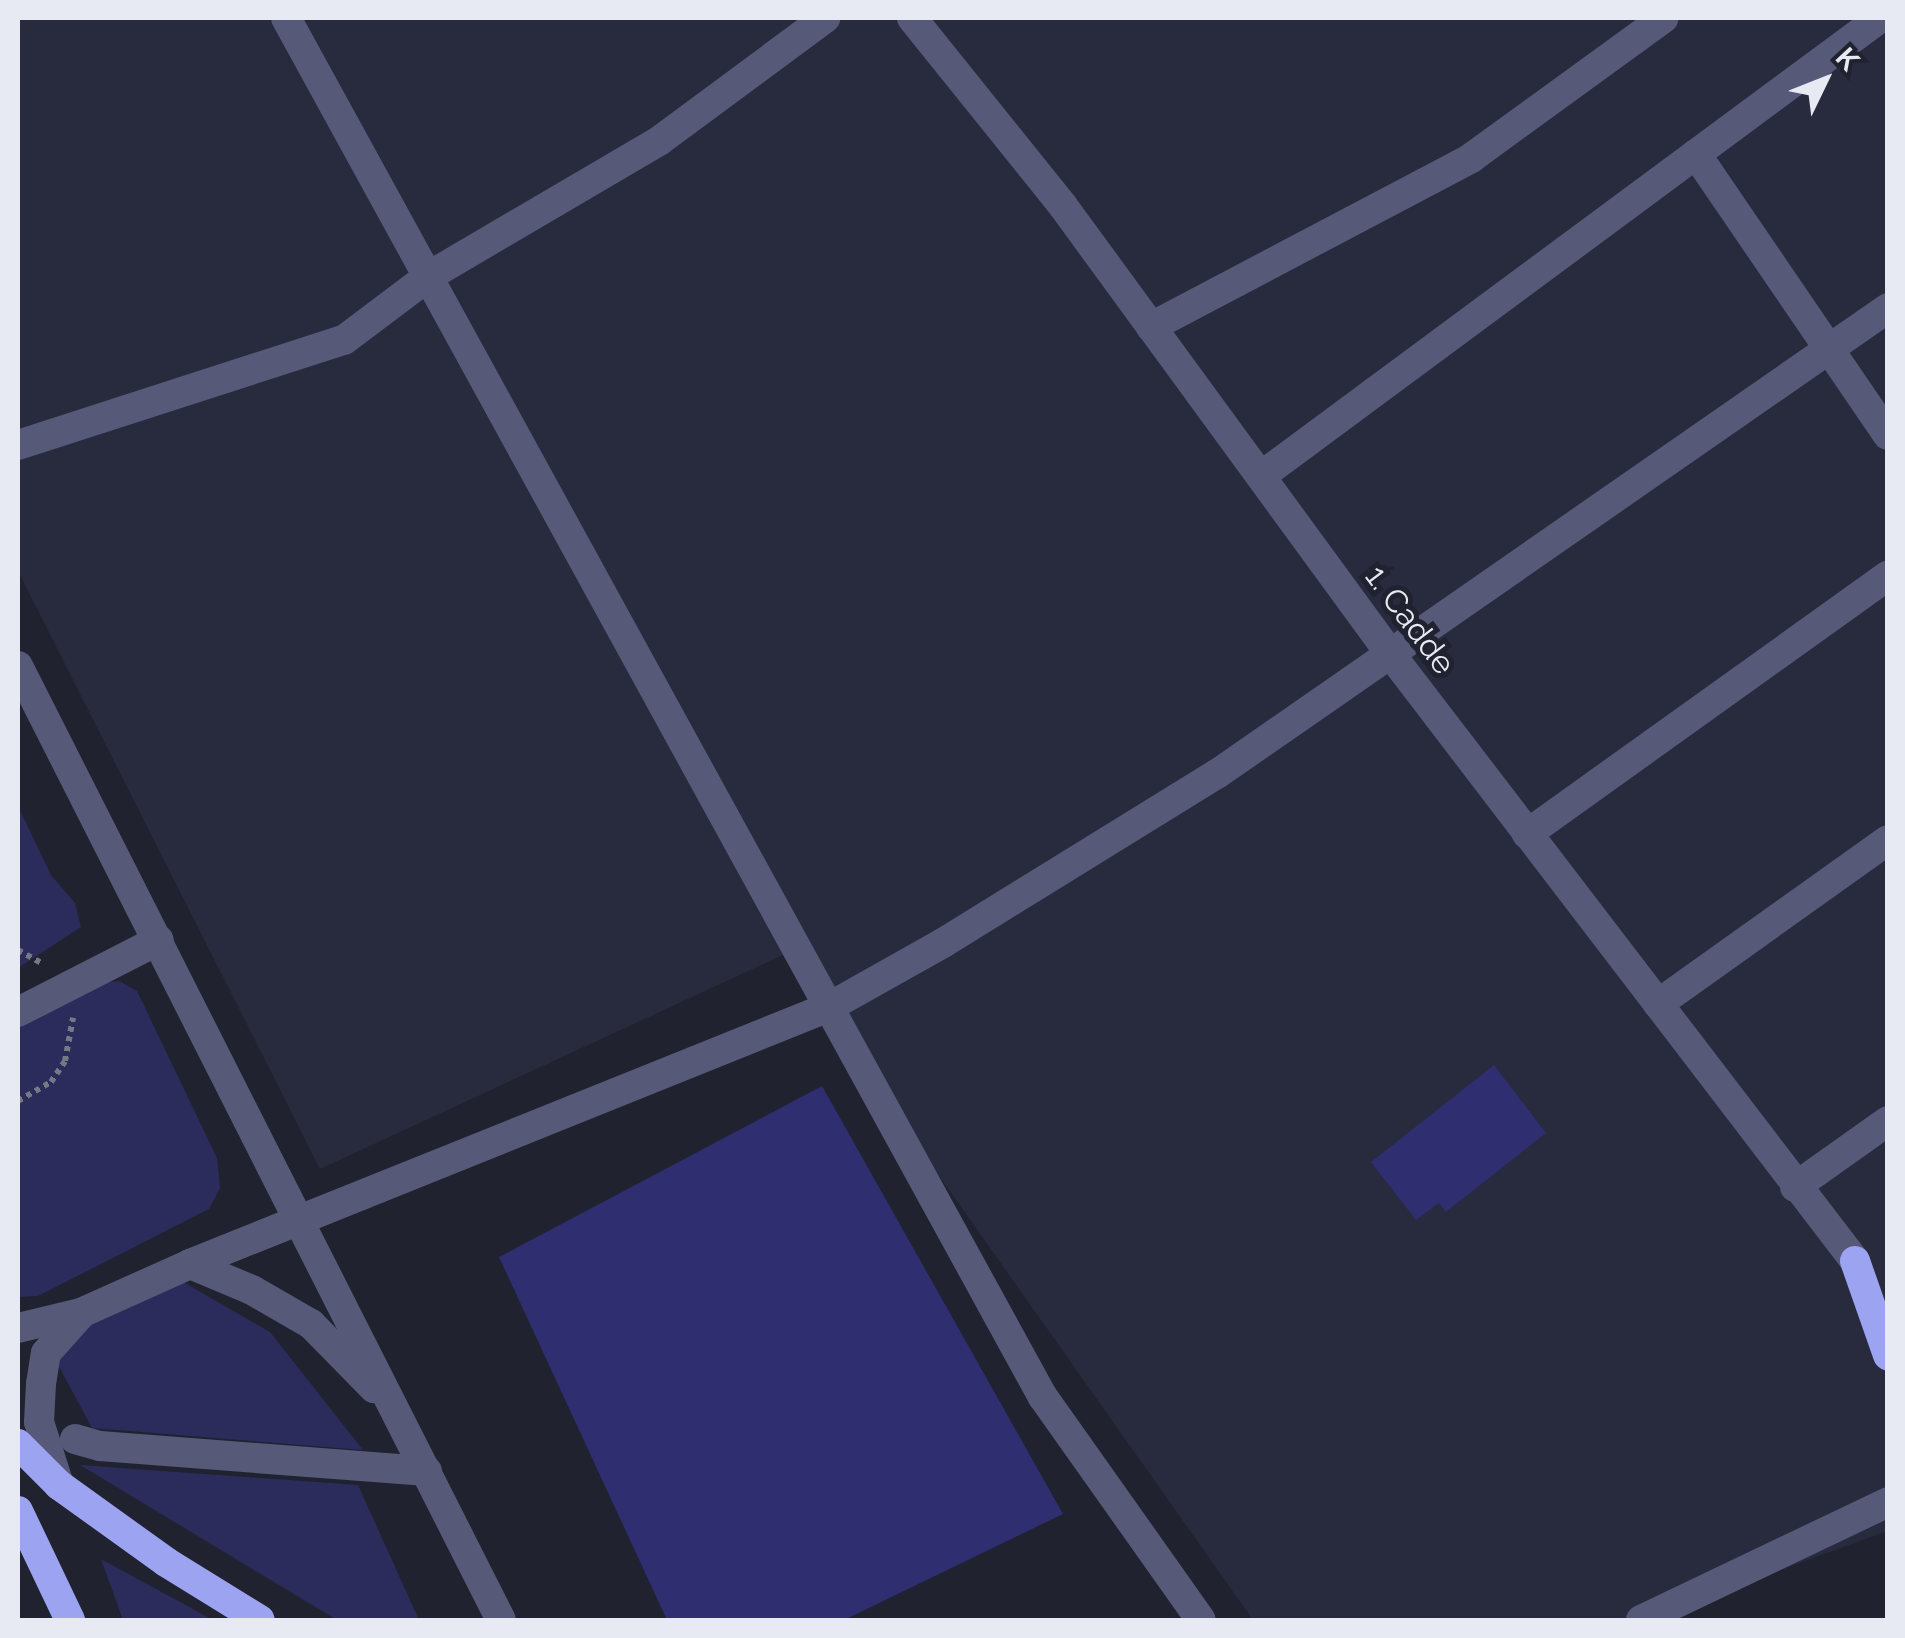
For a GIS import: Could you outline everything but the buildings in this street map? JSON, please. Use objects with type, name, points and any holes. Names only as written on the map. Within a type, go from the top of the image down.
[{"type":"highway","points":[[1856,1261],[1888,1289]]},
{"type":"highway","points":[[1856,1261],[1888,1355]]},
{"type":"highway","points":[[18,1444],[59,1485],[166,1562],[260,1620]]},
{"type":"highway","points":[[18,1511],[70,1620]]},
{"type":"street","points":[[286,18],[1043,1397],[1201,1620]]},
{"type":"street","points":[[18,445],[344,340],[429,276],[659,141],[825,18]]},
{"type":"street","name":"1. Cadde","points":[[912,18],[1063,206],[1389,652],[1856,1261]]},
{"type":"street","points":[[1151,327],[1470,158],[1664,18]]},
{"type":"street","points":[[1261,476],[1880,18]]},
{"type":"street","points":[[1696,154],[1888,435]]},
{"type":"street","points":[[18,1328],[82,1313],[190,1264],[830,1007],[943,943],[1217,774],[1888,308]]},
{"type":"street","points":[[1527,834],[1888,576]]},
{"type":"street","points":[[18,666],[501,1620]]},
{"type":"street","points":[[1658,1004],[1888,840]]},
{"type":"street","points":[[18,1012],[159,940]]},
{"type":"street","points":[[1796,1187],[1888,1121]]},
{"type":"street","points":[[190,1264],[252,1290],[312,1324],[397,1412]]},
{"type":"street","points":[[59,1485],[39,1422],[40,1384],[46,1352],[82,1313]]},
{"type":"street","points":[[75,1439],[100,1446],[428,1471]]},
{"type":"street","points":[[1641,1620],[1888,1502]]},
{"type":"path","points":[[18,1101],[51,1082],[66,1062],[72,1038],[72,1012],[64,988]]},
{"type":"shaded area","points":[[18,18],[1887,18],[1887,1531],[1645,1620],[1253,1620],[783,955],[320,1169],[18,571]]},
{"type":"shaded area","points":[[18,806],[51,875],[75,903],[81,927],[18,968]]},
{"type":"shaded area","points":[[119,981],[137,991],[217,1158],[220,1188],[209,1209],[38,1296],[18,1297],[18,1022],[94,984]]},
{"type":"shaded area","points":[[178,1279],[270,1332],[363,1450],[92,1428],[56,1361],[85,1324]]},
{"type":"shaded area","points":[[80,1465],[358,1485],[419,1620],[337,1620]]},
{"type":"shaded area","points":[[101,1559],[213,1620],[123,1620]]}]
